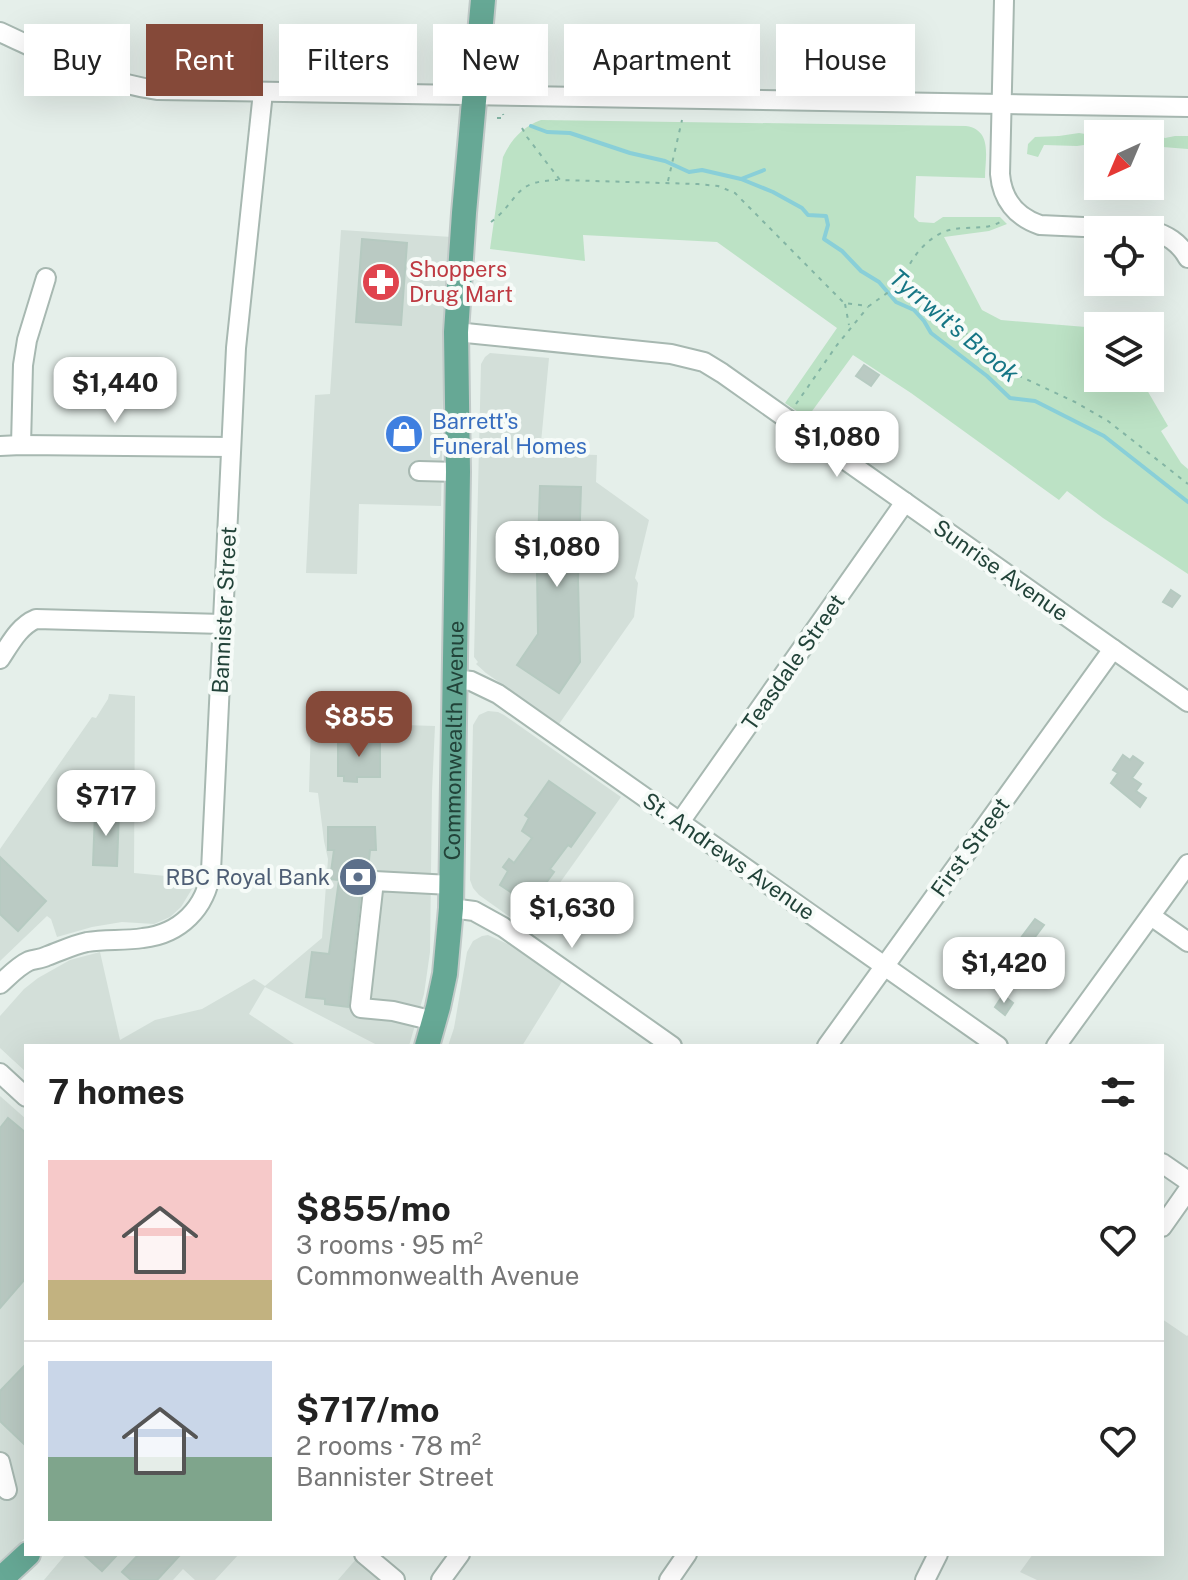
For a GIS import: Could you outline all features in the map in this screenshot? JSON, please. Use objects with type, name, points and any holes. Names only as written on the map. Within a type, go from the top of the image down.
[{"type":"main road","name":"Commonwealth Avenue","points":[[481,24],[483,0]]},
{"type":"main road","name":"Commonwealth Avenue","points":[[428,1044],[445,974],[451,897],[458,472],[456,332],[476,96]]},
{"type":"main road","points":[[0,1580],[26,1556]]},
{"type":"main road","points":[[25,1580],[28,1556]]},
{"type":"street","points":[[1004,0],[1001,182],[1005,196],[1026,219],[1048,226],[1084,227]]},
{"type":"street","points":[[0,32],[93,74],[146,88]]},
{"type":"street","points":[[263,92],[433,94]]},
{"type":"street","name":"Bannister Street","points":[[0,984],[27,962],[65,948],[97,941],[146,938],[169,931],[183,923],[200,903],[207,888],[211,871],[239,318],[263,96]]},
{"type":"street","points":[[548,96],[1188,107]]},
{"type":"street","points":[[1164,235],[1182,247],[1188,258]]},
{"type":"street","points":[[21,445],[23,365],[27,340],[46,278]]},
{"type":"street","name":"Sunrise Avenue","points":[[456,332],[671,354],[713,367],[1188,702]]},
{"type":"street","points":[[0,446],[231,447]]},
{"type":"street","points":[[419,471],[458,472]]},
{"type":"street","name":"Teasdale Street","points":[[680,822],[905,502]]},
{"type":"street","points":[[0,659],[21,629],[36,619],[223,624]]},
{"type":"street","name":"First Street","points":[[828,1044],[1113,649]]},
{"type":"street","name":"St. Andrews Avenue","points":[[454,679],[471,681],[498,694],[995,1044]]},
{"type":"street","points":[[1057,1044],[1188,864]]},
{"type":"street","points":[[434,1021],[360,1006],[374,881],[451,897],[503,927],[669,1044]]},
{"type":"street","points":[[1151,916],[1188,942]]},
{"type":"street","points":[[0,1073],[24,1095]]},
{"type":"street","points":[[1164,1164],[1188,1181]]},
{"type":"street","points":[[1164,1224],[1188,1190]]},
{"type":"street","points":[[0,1462],[7,1490]]},
{"type":"street","points":[[366,1556],[395,1580]]},
{"type":"street","points":[[441,1580],[459,1556]]},
{"type":"street","points":[[669,1580],[686,1556]]},
{"type":"street","points":[[925,1580],[937,1556]]},
{"type":"path","points":[[503,112],[504,118]]},
{"type":"path","points":[[497,118],[509,122]]},
{"type":"path","points":[[668,183],[682,120]]},
{"type":"path","points":[[522,128],[560,180]]},
{"type":"path","points":[[491,222],[528,184],[541,181],[718,186],[732,191],[844,303],[850,327]]},
{"type":"path","points":[[786,418],[850,327],[869,306],[901,283],[909,264],[936,236],[953,229],[995,225],[1014,209]]},
{"type":"path","points":[[901,283],[1013,373],[1108,421],[1188,484]]},
{"type":"path","points":[[844,303],[869,306]]},
{"type":"shaded area","points":[[341,230],[452,237],[443,398],[441,506],[359,504],[357,574],[306,573],[315,395],[330,394]]},
{"type":"shaded area","points":[[490,353],[549,358],[540,453],[597,455],[596,482],[649,520],[635,578],[638,583],[634,617],[559,724],[486,673],[476,664],[478,662],[474,657],[481,364]]},
{"type":"shaded area","points":[[109,694],[135,696],[134,873],[198,879],[181,907],[170,917],[154,924],[122,922],[57,937],[47,916],[0,961],[0,849],[92,717],[96,718]]},
{"type":"shaded area","points":[[488,711],[504,715],[621,797],[527,929],[479,895],[470,880],[473,725],[479,715]]},
{"type":"shaded area","points":[[311,722],[435,726],[430,952],[424,994],[410,1044],[375,1044],[265,987],[249,1014],[294,1044],[24,1044],[24,1070],[0,1048],[0,1016],[24,989],[70,960],[100,952],[120,1040],[155,1020],[202,1009],[254,979],[265,986],[322,938],[328,859],[318,793],[309,792]]},
{"type":"shaded area","points":[[488,935],[519,949],[563,980],[523,1044],[449,1044],[467,952],[473,941]]},
{"type":"shaded area","points":[[0,1096],[24,1117],[24,1539],[0,1562]]},
{"type":"shaded area","points":[[1164,1320],[1188,1335],[1188,1580],[1037,1580],[1020,1572],[1032,1556],[1164,1556]]},
{"type":"shaded area","points":[[64,1556],[237,1556],[215,1580],[195,1580],[183,1569],[173,1580],[44,1580]]},
{"type":"shaded area","points":[[357,1558],[382,1580],[338,1580]]},
{"type":"green space","points":[[541,120],[966,126],[975,129],[986,146],[985,178],[916,176],[914,217],[919,222],[934,223],[943,217],[1000,217],[1007,224],[989,231],[944,237],[982,310],[1001,320],[1084,327],[1084,392],[1148,392],[1168,426],[1161,431],[1188,469],[1188,574],[1067,491],[1059,500],[853,355],[807,418],[785,403],[837,328],[717,242],[583,235],[585,261],[490,249],[503,157],[528,126]]},
{"type":"green space","points":[[1084,134],[1084,145],[1044,145],[1038,157],[1027,154],[1028,144],[1035,137]]},
{"type":"green space","points":[[1188,136],[1188,149],[1164,147],[1164,138]]},
{"type":"building","name":"Shoppers Drug Mart","points":[[362,239],[407,243],[401,325],[356,322]]},
{"type":"building","points":[[864,365],[879,375],[871,386],[856,376]]},
{"type":"building","points":[[540,486],[581,487],[578,580],[580,662],[559,693],[517,665],[538,634]]},
{"type":"building","points":[[1171,590],[1180,596],[1172,607],[1163,602]]},
{"type":"building","points":[[338,739],[380,739],[380,777],[357,777],[357,782],[344,781],[344,776],[338,776]]},
{"type":"building","points":[[1123,755],[1130,760],[1133,756],[1143,763],[1132,778],[1141,784],[1136,791],[1146,798],[1140,807],[1111,783],[1118,773],[1113,770]]},
{"type":"building","points":[[549,781],[595,813],[571,847],[568,845],[550,869],[554,872],[530,905],[500,885],[508,871],[503,867],[509,859],[514,863],[532,838],[522,831],[529,818],[525,815]]},
{"type":"building","points":[[119,811],[117,866],[93,865],[95,812]]},
{"type":"building","points":[[328,827],[375,827],[376,850],[370,850],[368,871],[362,880],[348,1007],[325,1004],[325,999],[306,997],[312,952],[329,954],[339,880],[330,879],[334,850],[328,850]]},
{"type":"building","points":[[0,857],[46,901],[18,931],[0,914]]},
{"type":"building","points":[[1035,919],[1044,925],[1017,961],[1038,975],[1032,984],[997,958],[1002,951],[1008,955]]},
{"type":"building","points":[[1003,995],[1013,1003],[1005,1015],[995,1007]]},
{"type":"building","points":[[8,1118],[24,1131],[24,1280],[0,1308],[0,1128]]},
{"type":"building","points":[[24,1366],[24,1444],[0,1421],[0,1391]]},
{"type":"building","points":[[85,1556],[116,1556],[102,1571]]},
{"type":"building","points":[[137,1556],[179,1556],[157,1580],[131,1580],[122,1572]]},
{"type":"waterway","name":"Tyrrwit's Brook","points":[[531,126],[547,132],[570,133],[665,161],[689,172],[702,170],[741,179],[773,192],[802,208],[808,215],[826,216],[828,225],[824,239],[842,251],[861,271],[879,282],[896,302],[914,310],[931,333],[1010,398],[1035,401],[1104,436],[1188,502]]},
{"type":"waterway","points":[[741,179],[764,170]]},
{"type":"place","name":"Shoppers Drug Mart","points":[[381,282]]},
{"type":"place","name":"Barrett's Funeral Homes","points":[[404,434]]},
{"type":"place","name":"RBC Royal Bank","points":[[358,877]]}]
